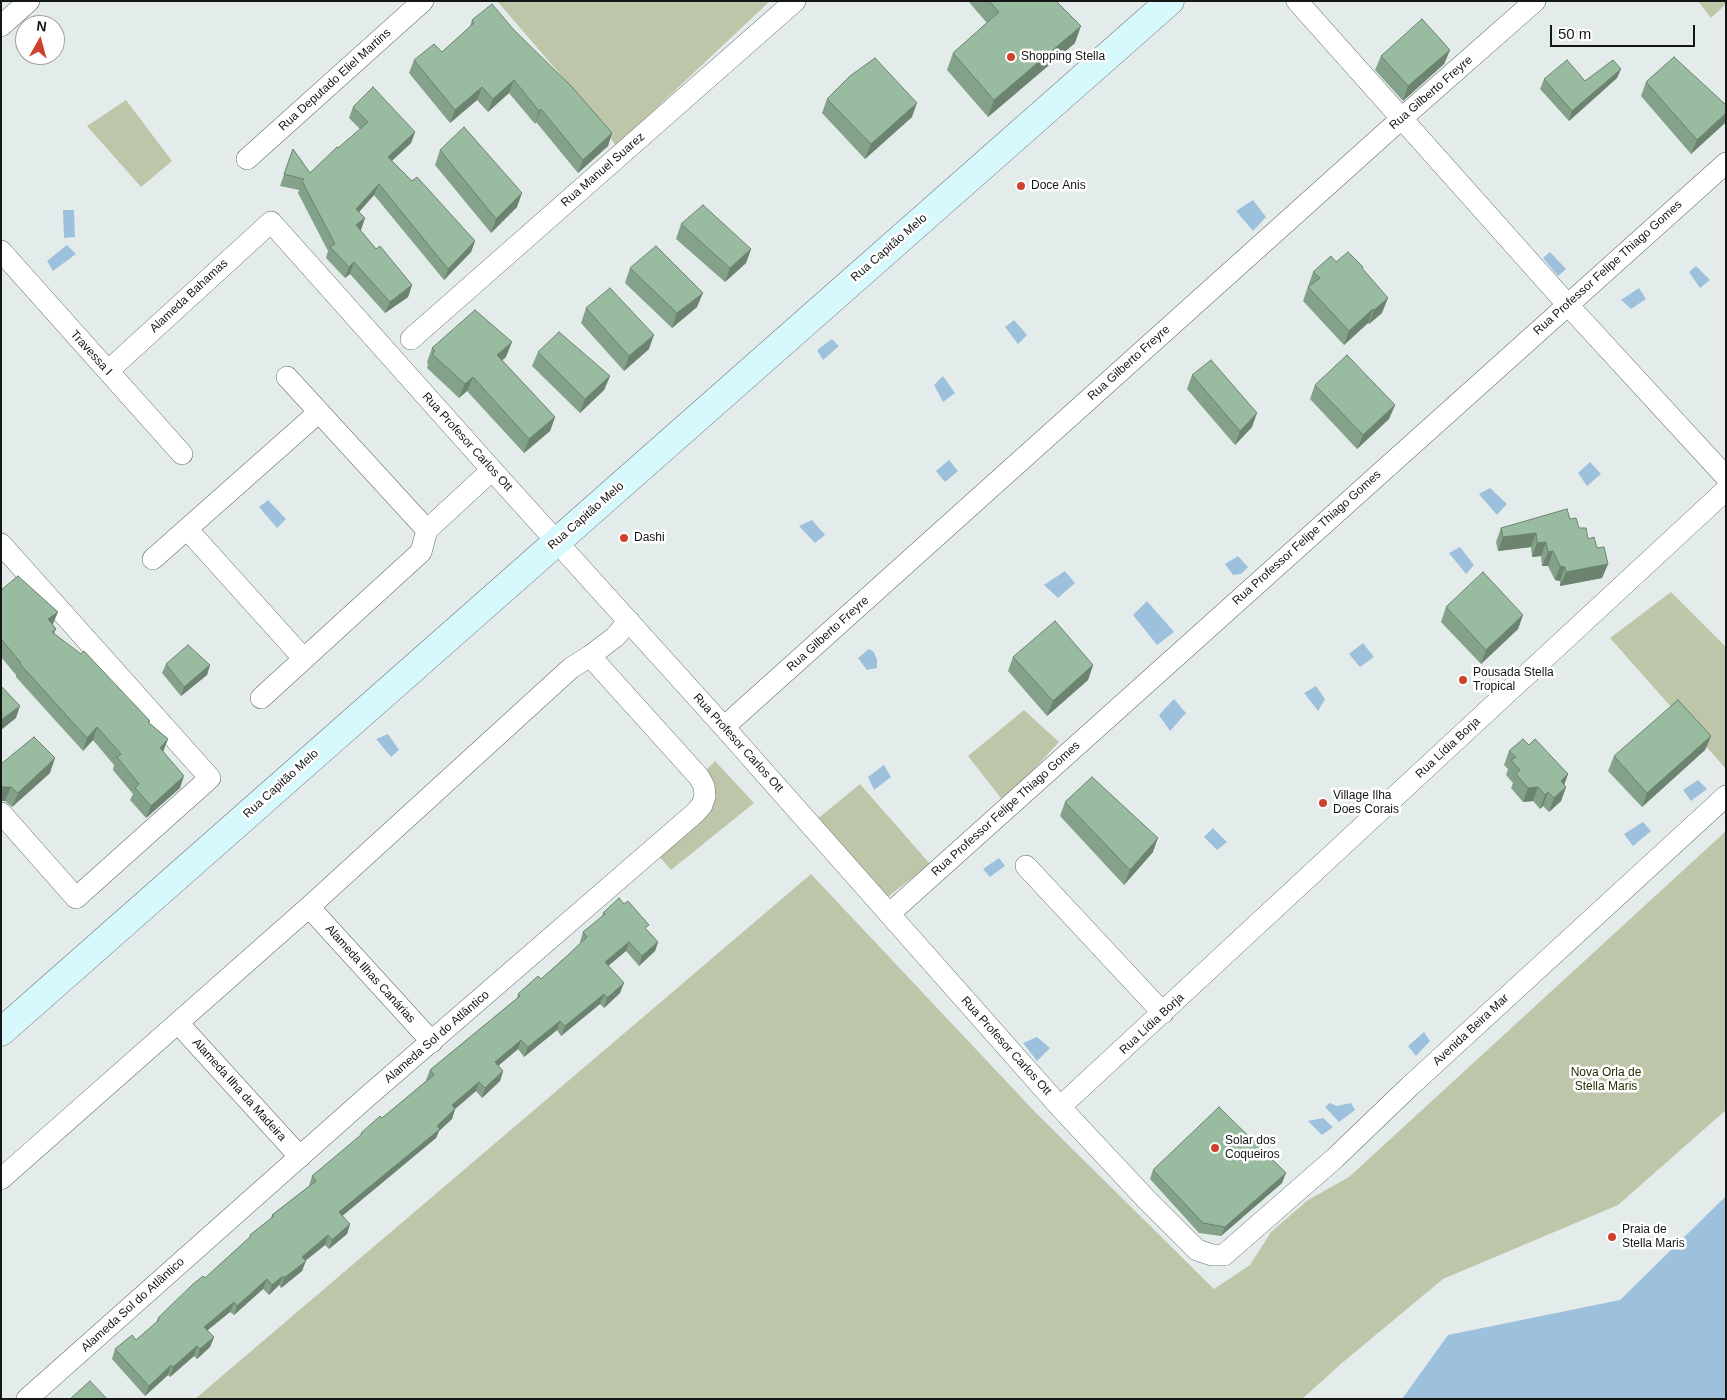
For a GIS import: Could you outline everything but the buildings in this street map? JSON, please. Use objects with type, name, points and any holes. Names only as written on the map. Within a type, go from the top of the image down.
[{"type":"main road","name":"Rua Capitão Melo","points":[[1,1032],[1170,1]]},
{"type":"street","points":[[1,26],[29,1]]},
{"type":"street","name":"Rua Deputado Eliel Martins","points":[[247,159],[423,1]]},
{"type":"street","name":"Rua Manuel Suarez","points":[[411,339],[795,1]]},
{"type":"street","points":[[1297,1],[1567,304],[1726,477]]},
{"type":"street","name":"Rua Gilberto Freyre","points":[[724,726],[1401,119],[1536,1]]},
{"type":"street","name":"Rua Professor Felipe Thiago Gomes","points":[[889,914],[1726,163]]},
{"type":"street","name":"Rua Profesor Carlos Ott","points":[[271,222],[724,726],[1060,1107],[1197,1250],[1212,1255]]},
{"type":"street","name":"Alameda Bahamas","points":[[108,371],[271,222]]},
{"type":"street","name":"Travessa I","points":[[1,251],[182,454]]},
{"type":"street","points":[[287,377],[427,530]]},
{"type":"street","points":[[153,559],[319,412]]},
{"type":"street","points":[[261,698],[421,552],[427,530],[492,470]]},
{"type":"street","name":"Rua Lídia Borja","points":[[1060,1107],[1726,490]]},
{"type":"street","points":[[187,529],[304,659]]},
{"type":"street","points":[[1,544],[210,778],[76,898],[1,813]]},
{"type":"street","points":[[1,1179],[309,906],[571,668],[615,637],[629,621]]},
{"type":"street","name":"Alameda Sol do Atlântico","points":[[28,1399],[300,1157],[695,814],[702,805],[705,796],[704,786],[700,777],[590,656]]},
{"type":"street","name":"Avenida Beira Mar","points":[[1212,1255],[1224,1255],[1335,1158],[1410,1086],[1726,796]]},
{"type":"street","points":[[1026,866],[1163,1013]]},
{"type":"street","name":"Alameda Ilhas Canárias","points":[[309,906],[432,1042]]},
{"type":"street","name":"Alameda Ilha da Madeira","points":[[178,1023],[300,1157]]},
{"type":"green space","points":[[497,1],[770,1],[616,146],[596,116]]},
{"type":"green space","points":[[1698,1],[1726,1],[1726,4],[1711,18]]},
{"type":"green space","points":[[126,100],[172,161],[141,187],[87,126]]},
{"type":"green space","points":[[1671,592],[1726,647],[1726,769],[1610,638]]},
{"type":"green space","points":[[1024,710],[1059,742],[1004,802],[968,756]]},
{"type":"green space","points":[[715,761],[754,803],[671,870],[658,855],[712,802],[704,772]]},
{"type":"green space","points":[[860,784],[930,864],[885,899],[815,821]]},
{"type":"green space","name":"Nova Orla de Stella Maris","points":[[1726,831],[1726,1110],[1618,1205],[1443,1279],[1302,1399],[195,1399],[811,874],[1036,1113],[1214,1289],[1250,1265],[1271,1232],[1308,1200],[1349,1177]]},
{"type":"water","points":[[1253,200],[1266,217],[1253,231],[1236,211]]},
{"type":"water","points":[[63,210],[74,210],[75,237],[64,238]]},
{"type":"water","points":[[67,245],[76,254],[53,271],[47,261]]},
{"type":"water","points":[[1550,252],[1566,269],[1558,276],[1543,258]]},
{"type":"water","points":[[1696,266],[1710,280],[1700,288],[1689,272]]},
{"type":"water","points":[[1639,288],[1646,299],[1631,309],[1621,300]]},
{"type":"water","points":[[1014,320],[1027,335],[1018,344],[1005,327]]},
{"type":"water","points":[[832,339],[839,346],[823,360],[817,350]]},
{"type":"water","points":[[943,376],[955,393],[943,402],[934,385]]},
{"type":"water","points":[[949,460],[958,471],[945,482],[936,471]]},
{"type":"water","points":[[1590,462],[1601,474],[1587,486],[1578,473]]},
{"type":"water","points":[[1490,488],[1507,504],[1497,515],[1479,494]]},
{"type":"water","points":[[268,500],[286,519],[277,528],[259,507]]},
{"type":"water","points":[[812,520],[825,535],[815,543],[799,526]]},
{"type":"water","points":[[1460,547],[1474,565],[1466,574],[1449,553]]},
{"type":"water","points":[[1238,556],[1248,567],[1241,574],[1233,575],[1225,564]]},
{"type":"water","points":[[1065,571],[1075,583],[1058,598],[1044,585]]},
{"type":"water","points":[[1147,601],[1174,632],[1157,645],[1133,615]]},
{"type":"water","points":[[1363,643],[1374,657],[1360,667],[1349,654]]},
{"type":"water","points":[[869,649],[874,652],[877,668],[867,670],[858,658]]},
{"type":"water","points":[[1316,686],[1325,699],[1318,711],[1304,693]]},
{"type":"water","points":[[1174,699],[1186,713],[1170,731],[1159,715]]},
{"type":"water","points":[[388,734],[399,750],[391,757],[376,739]]},
{"type":"water","points":[[884,765],[891,777],[874,790],[868,777]]},
{"type":"water","points":[[1698,780],[1707,789],[1691,801],[1683,790]]},
{"type":"water","points":[[1643,822],[1651,831],[1633,846],[1624,834]]},
{"type":"water","points":[[1213,828],[1227,842],[1217,850],[1204,837]]},
{"type":"water","points":[[999,858],[1005,866],[990,877],[983,869]]},
{"type":"water","points":[[1424,1032],[1430,1041],[1416,1056],[1408,1046]]},
{"type":"water","points":[[1037,1037],[1050,1048],[1037,1061],[1023,1043]]},
{"type":"water","points":[[1330,1103],[1337,1106],[1351,1103],[1355,1110],[1339,1122],[1325,1107]]},
{"type":"water","points":[[1323,1118],[1333,1127],[1322,1135],[1308,1121]]},
{"type":"water","points":[[1726,1196],[1726,1399],[1402,1399],[1448,1335],[1620,1300]]},
{"type":"place","name":"Shopping Stella","points":[[1011,57]]},
{"type":"place","name":"Doce Anis","points":[[1021,186]]},
{"type":"place","name":"Dashi","points":[[624,538]]},
{"type":"place","name":"Pousada Stella Tropical","points":[[1463,680]]},
{"type":"place","name":"Village Ilha Does Corais","points":[[1323,803]]},
{"type":"place","name":"Solar dos Coqueiros","points":[[1215,1148]]},
{"type":"place","name":"Praia de Stella Maris","points":[[1612,1237]]}]
